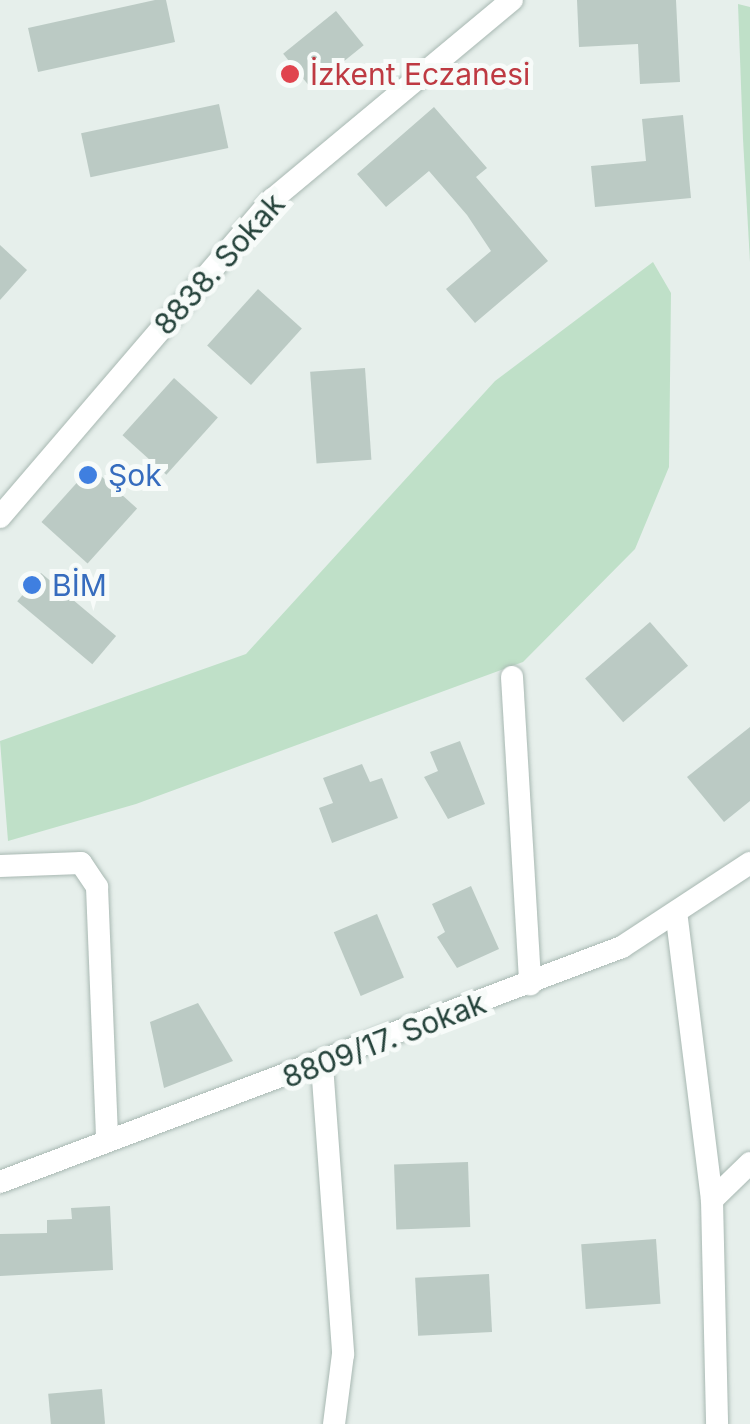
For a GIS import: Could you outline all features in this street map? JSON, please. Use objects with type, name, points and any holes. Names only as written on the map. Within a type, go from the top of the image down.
[{"type":"street","name":"8838. Sokak","points":[[0,517],[273,199],[512,0]]},
{"type":"street","points":[[512,677],[530,984]]},
{"type":"street","name":"8809/17. Sokak","points":[[0,1182],[322,1065],[530,984],[677,919],[750,862]]},
{"type":"street","points":[[0,866],[81,863],[97,886],[107,1140]]},
{"type":"street","points":[[677,919],[712,1200],[717,1424]]},
{"type":"street","points":[[322,1065],[343,1354],[334,1424]]},
{"type":"street","points":[[712,1200],[750,1164]]},
{"type":"green space","points":[[738,4],[750,7],[750,262],[743,139]]},
{"type":"green space","points":[[653,262],[671,293],[669,467],[635,549],[523,662],[136,804],[8,841],[0,741],[246,654],[495,381]]},
{"type":"building","points":[[166,0],[175,42],[38,72],[28,28]]},
{"type":"building","points":[[577,0],[676,0],[680,82],[640,84],[638,44],[579,47]]},
{"type":"building","points":[[336,11],[364,45],[311,88],[283,54]]},
{"type":"building","points":[[219,104],[228,148],[90,177],[81,133]]},
{"type":"building","points":[[434,107],[487,168],[476,177],[548,261],[475,323],[446,289],[491,251],[467,215],[429,171],[386,207],[357,174]]},
{"type":"building","points":[[683,115],[691,198],[595,207],[591,166],[646,161],[642,119]]},
{"type":"building","points":[[0,245],[27,270],[0,300]]},
{"type":"building","points":[[258,289],[302,328],[251,385],[207,345]]},
{"type":"building","points":[[365,368],[371,460],[317,464],[310,372]]},
{"type":"building","points":[[174,378],[218,417],[166,475],[122,435]]},
{"type":"building","points":[[91,467],[137,508],[88,563],[41,522]]},
{"type":"building","points":[[41,573],[116,636],[92,664],[17,601]]},
{"type":"building","points":[[650,622],[688,666],[623,722],[585,678]]},
{"type":"building","points":[[750,727],[750,801],[724,822],[687,777]]},
{"type":"building","points":[[460,741],[485,804],[448,819],[424,777],[438,771],[430,752]]},
{"type":"building","points":[[362,764],[370,782],[382,778],[398,818],[332,843],[319,808],[333,803],[323,778]]},
{"type":"building","points":[[471,886],[499,949],[457,968],[437,937],[445,932],[432,904]]},
{"type":"building","points":[[377,914],[404,978],[361,996],[334,932]]},
{"type":"building","points":[[198,1003],[233,1061],[164,1088],[150,1022]]},
{"type":"building","points":[[468,1162],[470,1227],[396,1230],[394,1165]]},
{"type":"building","points":[[110,1206],[113,1270],[0,1276],[0,1234],[47,1233],[47,1220],[72,1219],[71,1208]]},
{"type":"building","points":[[656,1239],[661,1304],[586,1309],[581,1244]]},
{"type":"building","points":[[489,1274],[492,1332],[418,1336],[415,1278]]},
{"type":"building","points":[[102,1389],[105,1424],[51,1424],[48,1394]]},
{"type":"place","name":"İzkent Eczanesi","points":[[290,74]]},
{"type":"place","name":"Şok","points":[[88,475]]},
{"type":"place","name":"BİM","points":[[32,585]]}]
